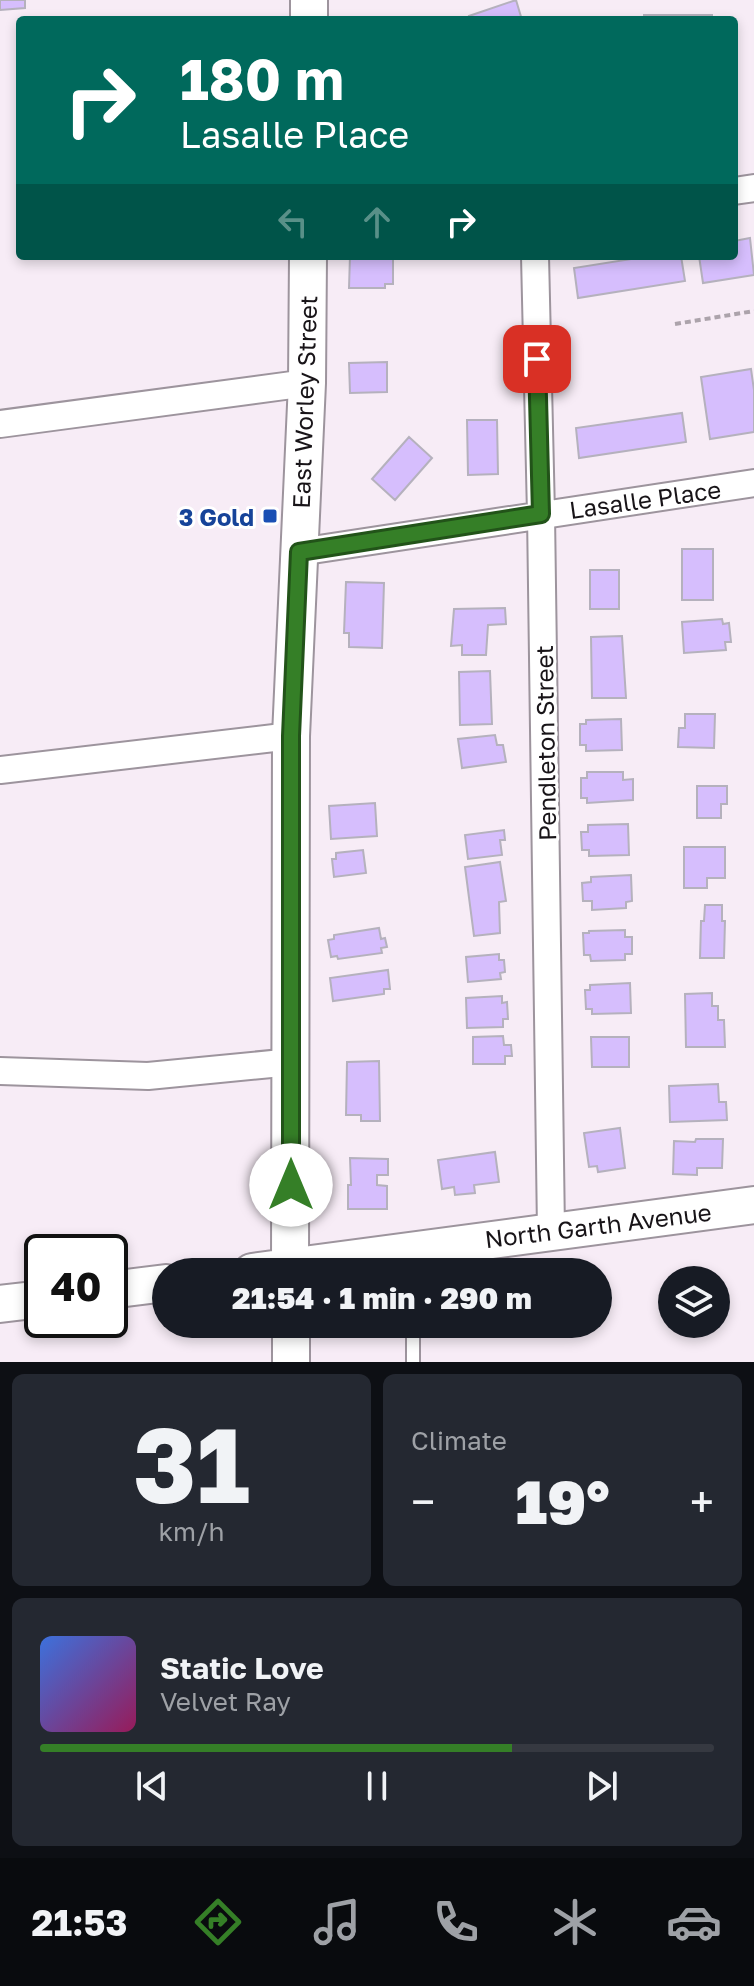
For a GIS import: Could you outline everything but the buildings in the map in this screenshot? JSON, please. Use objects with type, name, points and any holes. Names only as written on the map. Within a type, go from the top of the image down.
[{"type":"street","name":"East Worley Street","points":[[290,1258],[291,736],[307,383],[308,260]]},
{"type":"street","name":"Pendleton Street","points":[[535,260],[551,1231]]},
{"type":"street","points":[[0,424],[307,383]]},
{"type":"street","name":"Lasalle Place","points":[[299,552],[754,483]]},
{"type":"street","points":[[0,770],[291,736]]},
{"type":"street","points":[[0,1071],[148,1076],[292,1062]]},
{"type":"street","name":"North Garth Avenue","points":[[389,1258],[551,1231],[754,1205]]},
{"type":"street","points":[[128,1288],[152,1285]]},
{"type":"street","points":[[0,1304],[24,1301]]},
{"type":"street","points":[[291,1338],[291,1362]]},
{"type":"lane","points":[[413,1338],[413,1362]]},
{"type":"path","points":[[675,324],[754,311]]},
{"type":"place","name":"3 Gold","points":[[270,516]]},
{"type":"route","points":[[291,1185],[291,736],[299,552],[541,514],[537,359]]}]
